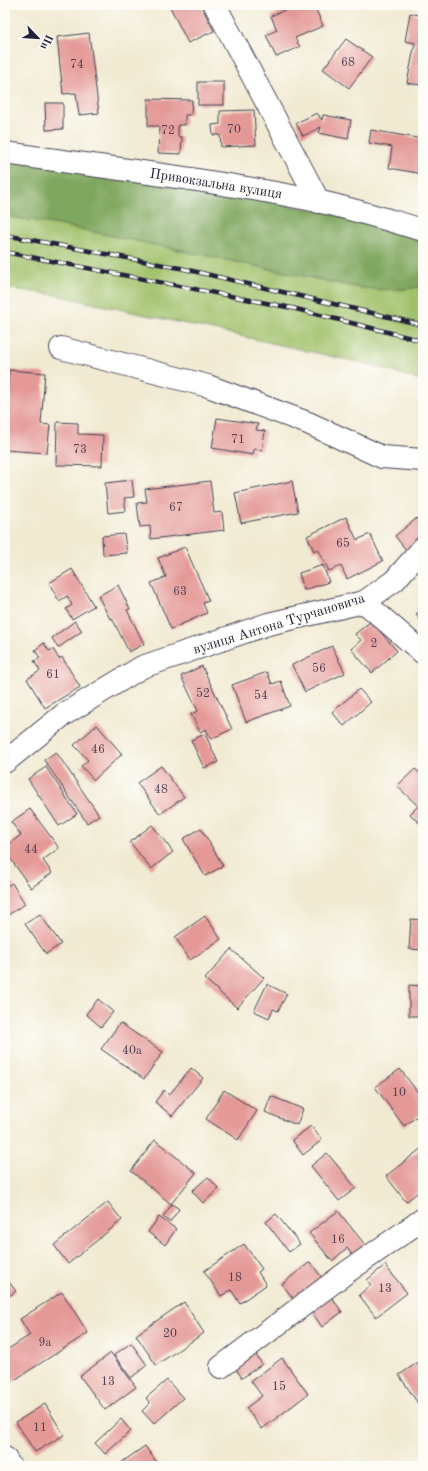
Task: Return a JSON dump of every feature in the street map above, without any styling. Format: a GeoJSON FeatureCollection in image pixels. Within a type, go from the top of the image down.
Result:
{"type":"FeatureCollection","features":[{"type":"Feature","properties":{"kind":"street"},"geometry":{"type":"LineString","coordinates":[[215,5],[319,202]]}},
{"type":"Feature","properties":{"kind":"street","name":"Привокзальна вулиця"},"geometry":{"type":"LineString","coordinates":[[5,153],[202,181],[319,202],[423,230]]}},
{"type":"Feature","properties":{"kind":"street"},"geometry":{"type":"LineString","coordinates":[[61,348],[208,386],[308,423],[382,457],[423,460]]}},
{"type":"Feature","properties":{"kind":"street","name":"вулиця Антона Турчановича"},"geometry":{"type":"LineString","coordinates":[[5,762],[63,715],[142,667],[268,624],[364,602],[394,581],[423,548]]}},
{"type":"Feature","properties":{"kind":"street"},"geometry":{"type":"LineString","coordinates":[[364,602],[423,653]]}},
{"type":"Feature","properties":{"kind":"street"},"geometry":{"type":"LineString","coordinates":[[220,1367],[347,1272],[423,1219]]}},
{"type":"Feature","properties":{"kind":"street"},"geometry":{"type":"LineString","coordinates":[[5,1458],[10,1466]]}},
{"type":"Feature","properties":{"kind":"green space"},"geometry":{"type":"Polygon","coordinates":[[[5,153],[423,230],[423,286],[392,290],[360,288],[65,226],[5,216],[5,153]]]}},
{"type":"Feature","properties":{"kind":"green space"},"geometry":{"type":"Polygon","coordinates":[[[5,216],[65,226],[360,288],[392,290],[423,286],[423,381],[375,366],[56,295],[5,288],[5,216]]]}},
{"type":"Feature","properties":{"kind":"building"},"geometry":{"type":"Polygon","coordinates":[[[169,5],[201,5],[214,31],[188,43],[169,5]]]}},
{"type":"Feature","properties":{"kind":"building"},"geometry":{"type":"Polygon","coordinates":[[[288,5],[314,5],[323,26],[295,38],[300,47],[276,57],[266,35],[277,30],[271,16],[289,8],[288,5]]]}},
{"type":"Feature","properties":{"kind":"building"},"geometry":{"type":"Polygon","coordinates":[[[410,13],[423,16],[423,89],[420,88],[421,85],[407,83],[415,43],[405,41],[410,13]]]}},
{"type":"Feature","properties":{"kind":"building"},"geometry":{"type":"Polygon","coordinates":[[[89,33],[99,113],[79,115],[76,93],[63,94],[57,37],[89,33]]]}},
{"type":"Feature","properties":{"kind":"building"},"geometry":{"type":"Polygon","coordinates":[[[346,39],[372,57],[349,88],[323,69],[346,39]]]}},
{"type":"Feature","properties":{"kind":"building"},"geometry":{"type":"Polygon","coordinates":[[[198,82],[224,82],[224,105],[198,105],[198,82]]]}},
{"type":"Feature","properties":{"kind":"building"},"geometry":{"type":"Polygon","coordinates":[[[148,99],[192,100],[191,115],[185,115],[185,125],[178,125],[178,137],[182,137],[181,154],[158,153],[159,126],[148,126],[148,99]]]}},
{"type":"Feature","properties":{"kind":"building"},"geometry":{"type":"Polygon","coordinates":[[[45,103],[63,103],[63,129],[46,130],[45,103]]]}},
{"type":"Feature","properties":{"kind":"building"},"geometry":{"type":"Polygon","coordinates":[[[254,110],[256,145],[221,147],[220,135],[213,135],[212,125],[220,124],[220,111],[254,110]]]}},
{"type":"Feature","properties":{"kind":"building"},"geometry":{"type":"Polygon","coordinates":[[[317,113],[322,120],[323,115],[351,120],[348,139],[319,133],[321,127],[303,136],[296,123],[317,113]]]}},
{"type":"Feature","properties":{"kind":"building"},"geometry":{"type":"Polygon","coordinates":[[[371,130],[423,139],[423,174],[389,168],[392,147],[369,143],[371,130]]]}},
{"type":"Feature","properties":{"kind":"building"},"geometry":{"type":"Polygon","coordinates":[[[9,370],[45,373],[41,424],[50,425],[47,453],[5,450],[5,421],[9,370]]]}},
{"type":"Feature","properties":{"kind":"building"},"geometry":{"type":"Polygon","coordinates":[[[217,418],[258,424],[256,430],[265,431],[262,450],[254,449],[253,455],[212,448],[217,418]]]}},
{"type":"Feature","properties":{"kind":"building"},"geometry":{"type":"Polygon","coordinates":[[[57,422],[78,423],[78,434],[103,435],[102,466],[56,465],[57,422]]]}},
{"type":"Feature","properties":{"kind":"building"},"geometry":{"type":"Polygon","coordinates":[[[132,480],[134,497],[124,498],[126,511],[108,513],[105,483],[132,480]]]}},
{"type":"Feature","properties":{"kind":"building"},"geometry":{"type":"Polygon","coordinates":[[[210,481],[214,513],[222,512],[224,530],[151,539],[150,526],[140,527],[137,503],[147,502],[145,489],[210,481]]]}},
{"type":"Feature","properties":{"kind":"building"},"geometry":{"type":"Polygon","coordinates":[[[292,481],[298,512],[241,523],[235,493],[292,481]]]}},
{"type":"Feature","properties":{"kind":"building"},"geometry":{"type":"Polygon","coordinates":[[[346,517],[357,540],[370,534],[383,561],[347,579],[341,566],[329,571],[318,549],[314,551],[307,536],[346,517]]]}},
{"type":"Feature","properties":{"kind":"building"},"geometry":{"type":"Polygon","coordinates":[[[417,518],[423,526],[423,536],[406,550],[395,536],[417,518]]]}},
{"type":"Feature","properties":{"kind":"building"},"geometry":{"type":"Polygon","coordinates":[[[124,534],[127,553],[103,555],[102,536],[124,534]]]}},
{"type":"Feature","properties":{"kind":"building"},"geometry":{"type":"Polygon","coordinates":[[[185,547],[209,601],[203,603],[207,613],[171,629],[151,583],[166,577],[158,558],[185,547]]]}},
{"type":"Feature","properties":{"kind":"building"},"geometry":{"type":"Polygon","coordinates":[[[323,565],[329,582],[304,590],[299,573],[323,565]]]}},
{"type":"Feature","properties":{"kind":"building"},"geometry":{"type":"Polygon","coordinates":[[[72,569],[94,606],[72,619],[66,609],[72,605],[67,596],[59,601],[49,583],[72,569]]]}},
{"type":"Feature","properties":{"kind":"building"},"geometry":{"type":"Polygon","coordinates":[[[118,585],[130,609],[127,610],[144,644],[129,652],[112,618],[110,619],[98,596],[118,585]]]}},
{"type":"Feature","properties":{"kind":"building"},"geometry":{"type":"Polygon","coordinates":[[[423,609],[423,625],[416,614],[423,609]]]}},
{"type":"Feature","properties":{"kind":"building"},"geometry":{"type":"Polygon","coordinates":[[[75,621],[82,631],[58,648],[52,638],[75,621]]]}},
{"type":"Feature","properties":{"kind":"building"},"geometry":{"type":"Polygon","coordinates":[[[371,621],[397,651],[372,673],[351,649],[361,640],[355,634],[371,621]]]}},
{"type":"Feature","properties":{"kind":"building"},"geometry":{"type":"Polygon","coordinates":[[[44,643],[49,651],[53,649],[59,659],[62,657],[80,687],[45,708],[27,679],[40,671],[34,661],[40,658],[35,650],[44,643]]]}},
{"type":"Feature","properties":{"kind":"building"},"geometry":{"type":"Polygon","coordinates":[[[332,646],[345,673],[305,692],[292,665],[332,646]]]}},
{"type":"Feature","properties":{"kind":"building"},"geometry":{"type":"Polygon","coordinates":[[[202,666],[232,729],[211,739],[206,729],[200,732],[191,714],[198,711],[181,676],[202,666]]]}},
{"type":"Feature","properties":{"kind":"building"},"geometry":{"type":"Polygon","coordinates":[[[267,672],[272,684],[281,681],[290,706],[246,722],[232,685],[267,672]]]}},
{"type":"Feature","properties":{"kind":"building"},"geometry":{"type":"Polygon","coordinates":[[[359,689],[371,702],[344,726],[332,712],[359,689]]]}},
{"type":"Feature","properties":{"kind":"building"},"geometry":{"type":"Polygon","coordinates":[[[97,725],[122,754],[94,780],[81,766],[88,760],[74,745],[97,725]]]}},
{"type":"Feature","properties":{"kind":"building"},"geometry":{"type":"Polygon","coordinates":[[[205,734],[218,762],[204,768],[191,740],[205,734]]]}},
{"type":"Feature","properties":{"kind":"building"},"geometry":{"type":"Polygon","coordinates":[[[56,752],[99,815],[87,823],[44,760],[56,752]]]}},
{"type":"Feature","properties":{"kind":"building"},"geometry":{"type":"Polygon","coordinates":[[[161,766],[184,797],[160,814],[137,783],[161,766]]]}},
{"type":"Feature","properties":{"kind":"building"},"geometry":{"type":"Polygon","coordinates":[[[46,767],[77,814],[59,826],[28,779],[46,767]]]}},
{"type":"Feature","properties":{"kind":"building"},"geometry":{"type":"Polygon","coordinates":[[[415,769],[423,776],[423,820],[419,823],[410,814],[418,806],[397,786],[415,769]]]}},
{"type":"Feature","properties":{"kind":"building"},"geometry":{"type":"Polygon","coordinates":[[[30,809],[59,848],[43,860],[52,873],[31,888],[5,851],[5,847],[21,835],[11,822],[30,809]]]}},
{"type":"Feature","properties":{"kind":"building"},"geometry":{"type":"Polygon","coordinates":[[[152,825],[173,852],[151,869],[130,842],[152,825]]]}},
{"type":"Feature","properties":{"kind":"building"},"geometry":{"type":"Polygon","coordinates":[[[201,828],[223,866],[205,876],[183,839],[201,828]]]}},
{"type":"Feature","properties":{"kind":"building"},"geometry":{"type":"Polygon","coordinates":[[[12,883],[25,904],[5,917],[5,887],[12,883]]]}},
{"type":"Feature","properties":{"kind":"building"},"geometry":{"type":"Polygon","coordinates":[[[40,914],[61,944],[46,954],[25,924],[40,914]]]}},
{"type":"Feature","properties":{"kind":"building"},"geometry":{"type":"Polygon","coordinates":[[[205,916],[221,939],[190,960],[175,937],[205,916]]]}},
{"type":"Feature","properties":{"kind":"building"},"geometry":{"type":"Polygon","coordinates":[[[411,919],[423,920],[423,950],[409,949],[411,919]]]}},
{"type":"Feature","properties":{"kind":"building"},"geometry":{"type":"Polygon","coordinates":[[[231,949],[264,978],[237,1008],[205,979],[231,949]]]}},
{"type":"Feature","properties":{"kind":"building"},"geometry":{"type":"Polygon","coordinates":[[[267,984],[287,994],[278,1011],[273,1009],[269,1018],[254,1011],[267,984]]]}},
{"type":"Feature","properties":{"kind":"building"},"geometry":{"type":"Polygon","coordinates":[[[409,985],[423,986],[423,1016],[409,1016],[409,985]]]}},
{"type":"Feature","properties":{"kind":"building"},"geometry":{"type":"Polygon","coordinates":[[[98,999],[113,1012],[101,1027],[86,1014],[98,999]]]}},
{"type":"Feature","properties":{"kind":"building"},"geometry":{"type":"Polygon","coordinates":[[[120,1023],[163,1052],[144,1079],[101,1049],[120,1023]]]}},
{"type":"Feature","properties":{"kind":"building"},"geometry":{"type":"Polygon","coordinates":[[[191,1068],[203,1078],[172,1116],[155,1102],[164,1090],[169,1095],[191,1068]]]}},
{"type":"Feature","properties":{"kind":"building"},"geometry":{"type":"Polygon","coordinates":[[[400,1069],[423,1099],[423,1112],[404,1126],[375,1087],[400,1069]]]}},
{"type":"Feature","properties":{"kind":"building"},"geometry":{"type":"Polygon","coordinates":[[[224,1090],[257,1111],[238,1140],[206,1119],[224,1090]]]}},
{"type":"Feature","properties":{"kind":"building"},"geometry":{"type":"Polygon","coordinates":[[[271,1096],[303,1109],[297,1125],[265,1112],[271,1096]]]}},
{"type":"Feature","properties":{"kind":"building"},"geometry":{"type":"Polygon","coordinates":[[[311,1126],[322,1140],[303,1155],[292,1140],[311,1126]]]}},
{"type":"Feature","properties":{"kind":"building"},"geometry":{"type":"Polygon","coordinates":[[[155,1140],[196,1173],[171,1204],[131,1171],[155,1140]]]}},
{"type":"Feature","properties":{"kind":"building"},"geometry":{"type":"Polygon","coordinates":[[[423,1147],[423,1188],[406,1202],[386,1176],[423,1147]]]}},
{"type":"Feature","properties":{"kind":"building"},"geometry":{"type":"Polygon","coordinates":[[[327,1153],[356,1188],[339,1201],[311,1166],[327,1153]]]}},
{"type":"Feature","properties":{"kind":"building"},"geometry":{"type":"Polygon","coordinates":[[[208,1177],[219,1189],[203,1203],[192,1191],[208,1177]]]}},
{"type":"Feature","properties":{"kind":"building"},"geometry":{"type":"Polygon","coordinates":[[[108,1202],[122,1220],[68,1264],[54,1245],[108,1202]]]}},
{"type":"Feature","properties":{"kind":"building"},"geometry":{"type":"Polygon","coordinates":[[[172,1204],[179,1209],[170,1222],[163,1217],[172,1204]]]}},
{"type":"Feature","properties":{"kind":"building"},"geometry":{"type":"Polygon","coordinates":[[[338,1211],[366,1246],[353,1256],[347,1248],[332,1261],[309,1233],[338,1211]]]}},
{"type":"Feature","properties":{"kind":"building"},"geometry":{"type":"Polygon","coordinates":[[[276,1214],[300,1244],[289,1252],[266,1222],[276,1214]]]}},
{"type":"Feature","properties":{"kind":"building"},"geometry":{"type":"Polygon","coordinates":[[[159,1217],[176,1229],[165,1245],[148,1232],[159,1217]]]}},
{"type":"Feature","properties":{"kind":"building"},"geometry":{"type":"Polygon","coordinates":[[[244,1244],[262,1269],[258,1272],[266,1285],[240,1303],[231,1290],[221,1296],[204,1271],[244,1244]]]}},
{"type":"Feature","properties":{"kind":"building"},"geometry":{"type":"Polygon","coordinates":[[[310,1262],[323,1279],[295,1301],[282,1284],[310,1262]]]}},
{"type":"Feature","properties":{"kind":"building"},"geometry":{"type":"Polygon","coordinates":[[[385,1265],[407,1293],[376,1317],[359,1295],[371,1285],[367,1280],[385,1265]]]}},
{"type":"Feature","properties":{"kind":"building"},"geometry":{"type":"Polygon","coordinates":[[[5,1277],[16,1291],[5,1299],[5,1277]]]}},
{"type":"Feature","properties":{"kind":"building"},"geometry":{"type":"Polygon","coordinates":[[[62,1292],[88,1333],[5,1386],[5,1351],[30,1335],[20,1319],[62,1292]]]}},
{"type":"Feature","properties":{"kind":"building"},"geometry":{"type":"Polygon","coordinates":[[[330,1295],[342,1312],[322,1327],[310,1309],[330,1295]]]}},
{"type":"Feature","properties":{"kind":"building"},"geometry":{"type":"Polygon","coordinates":[[[184,1302],[204,1333],[156,1365],[136,1335],[184,1302]]]}},
{"type":"Feature","properties":{"kind":"building"},"geometry":{"type":"Polygon","coordinates":[[[131,1343],[147,1365],[131,1378],[114,1355],[131,1343]]]}},
{"type":"Feature","properties":{"kind":"building"},"geometry":{"type":"Polygon","coordinates":[[[254,1352],[262,1364],[242,1378],[234,1366],[254,1352]]]}},
{"type":"Feature","properties":{"kind":"building"},"geometry":{"type":"Polygon","coordinates":[[[111,1353],[136,1387],[105,1410],[80,1376],[111,1353]]]}},
{"type":"Feature","properties":{"kind":"building"},"geometry":{"type":"Polygon","coordinates":[[[282,1358],[308,1394],[262,1429],[246,1408],[262,1396],[251,1381],[282,1358]]]}},
{"type":"Feature","properties":{"kind":"building"},"geometry":{"type":"Polygon","coordinates":[[[423,1359],[423,1403],[419,1405],[399,1375],[423,1359]]]}},
{"type":"Feature","properties":{"kind":"building"},"geometry":{"type":"Polygon","coordinates":[[[167,1380],[183,1398],[154,1424],[142,1411],[150,1403],[146,1398],[167,1380]]]}},
{"type":"Feature","properties":{"kind":"building"},"geometry":{"type":"Polygon","coordinates":[[[45,1404],[64,1435],[35,1452],[16,1422],[45,1404]]]}},
{"type":"Feature","properties":{"kind":"building"},"geometry":{"type":"Polygon","coordinates":[[[121,1419],[131,1431],[105,1454],[95,1443],[121,1419]]]}},
{"type":"Feature","properties":{"kind":"building"},"geometry":{"type":"Polygon","coordinates":[[[145,1446],[157,1463],[152,1466],[125,1466],[122,1462],[145,1446]]]}},
{"type":"Feature","properties":{"kind":"railway"},"geometry":{"type":"LineString","coordinates":[[5,235],[180,268],[423,325]]}},
{"type":"Feature","properties":{"kind":"railway"},"geometry":{"type":"LineString","coordinates":[[5,252],[292,308],[423,341]]}}]}
